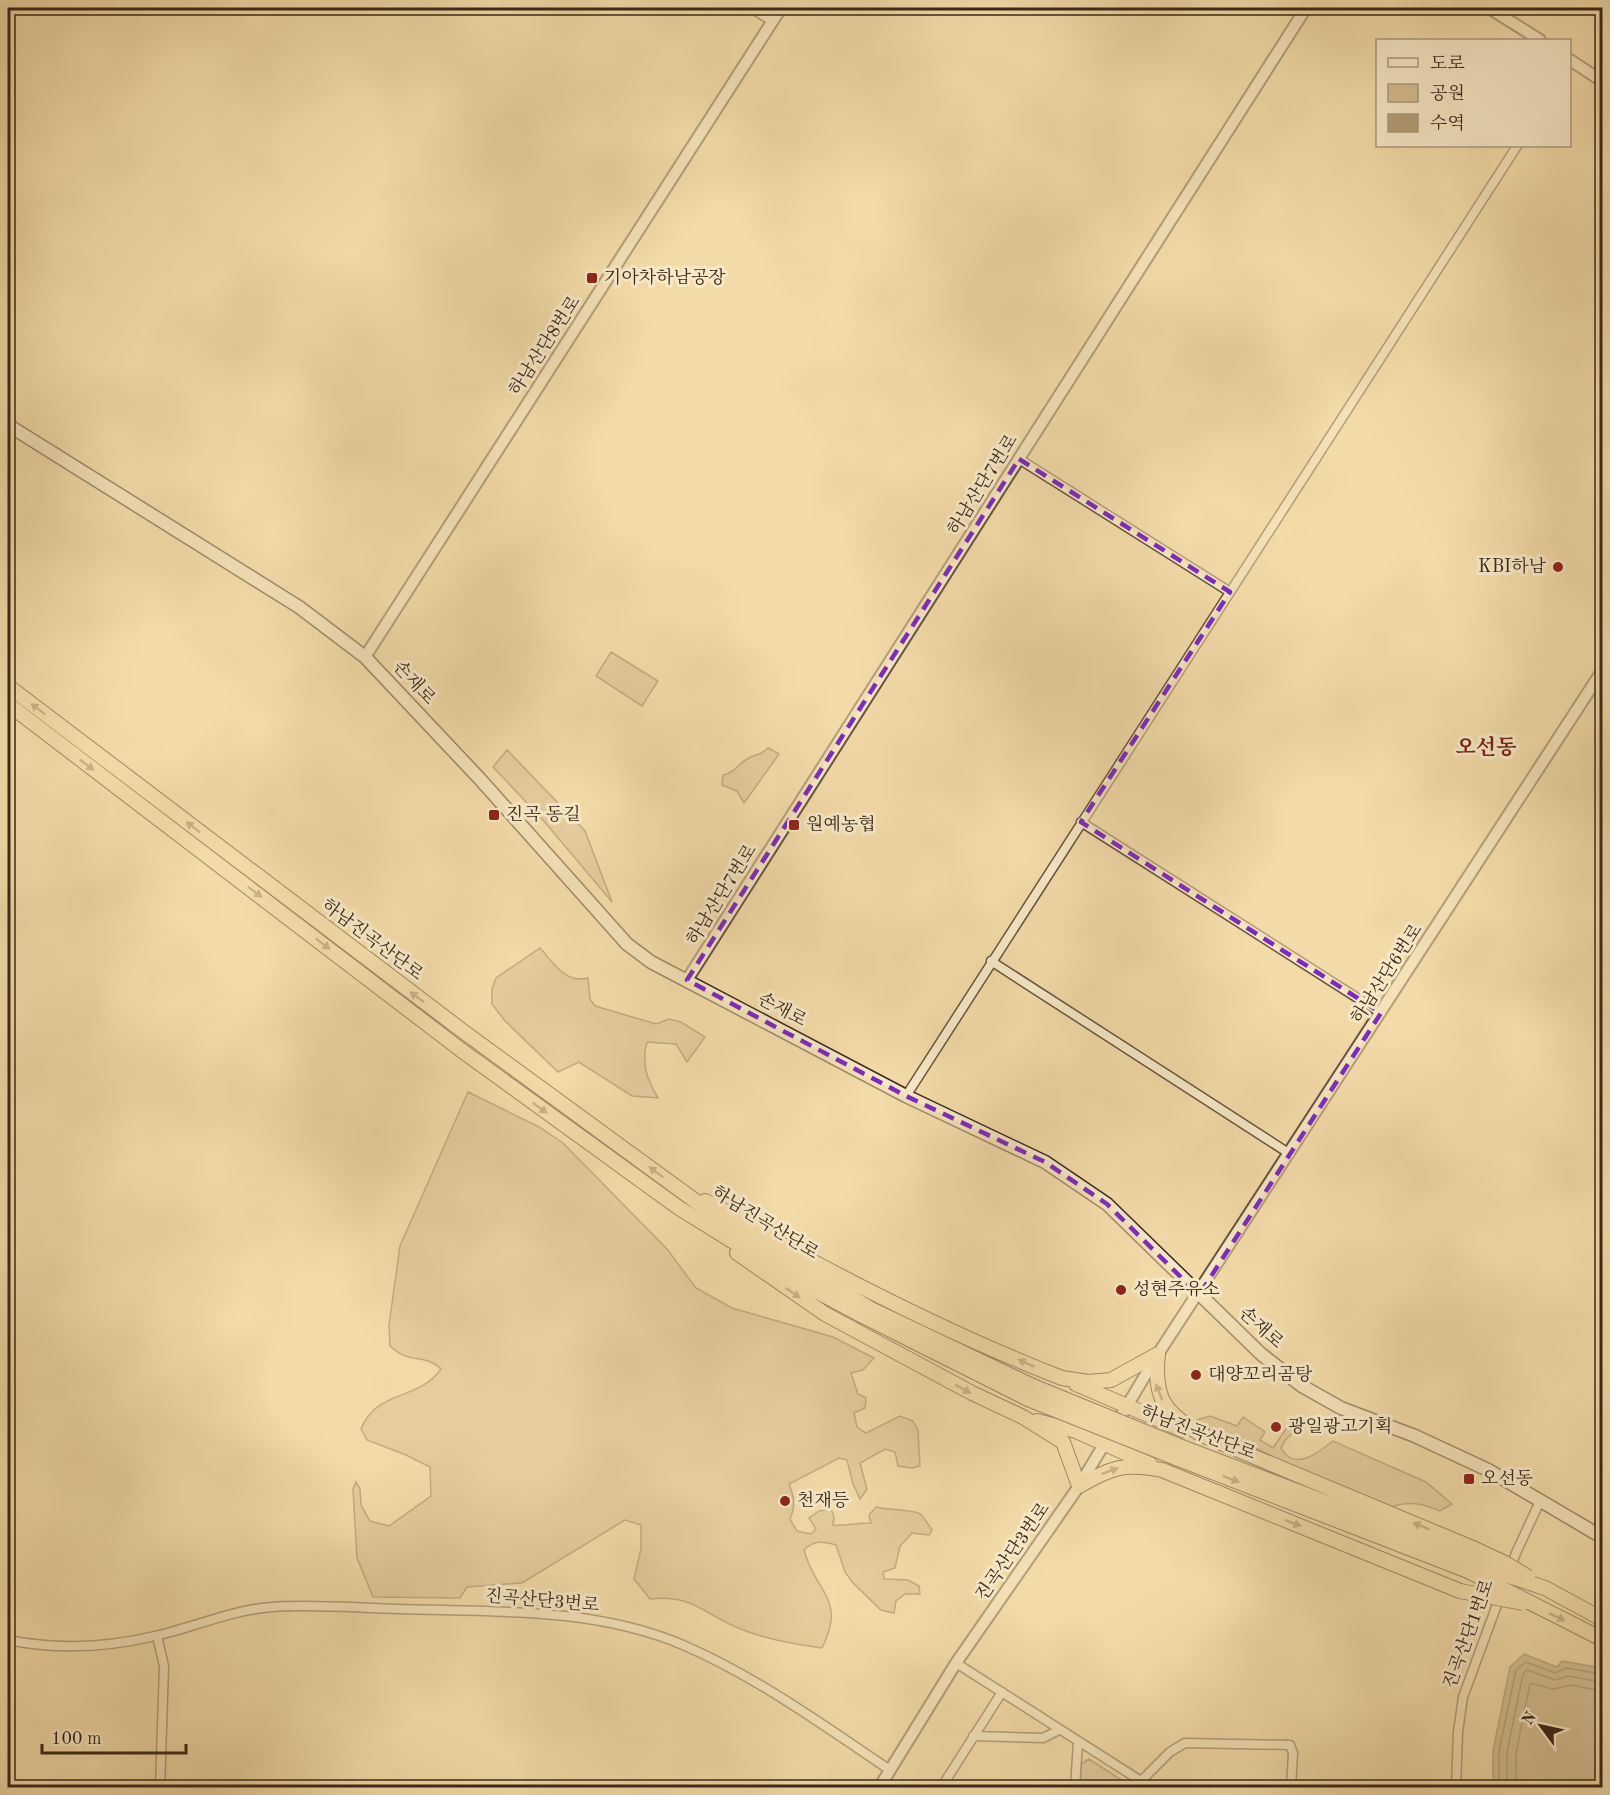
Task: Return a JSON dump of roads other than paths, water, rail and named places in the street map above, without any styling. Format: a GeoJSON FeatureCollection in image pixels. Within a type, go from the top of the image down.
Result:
{"type":"FeatureCollection","features":[{"type":"Feature","properties":{"kind":"highway","name":"하남진곡산단로"},"geometry":{"type":"LineString","coordinates":[[8,686],[464,1032],[720,1219],[871,1309],[1031,1393]]}},
{"type":"Feature","properties":{"kind":"highway","name":"하남진곡산단로"},"geometry":{"type":"LineString","coordinates":[[8,704],[461,1050],[679,1208],[790,1277],[861,1315],[1031,1393],[1179,1452],[1545,1588],[1602,1618]]}},
{"type":"Feature","properties":{"kind":"highway"},"geometry":{"type":"LineString","coordinates":[[685,1193],[725,1210],[794,1252],[881,1296],[1178,1429],[1202,1435]]}},
{"type":"Feature","properties":{"kind":"highway"},"geometry":{"type":"LineString","coordinates":[[679,1208],[697,1225],[825,1314],[972,1393],[1023,1417],[1063,1442],[1079,1486],[1113,1467],[1147,1467],[1162,1470]]}},
{"type":"Feature","properties":{"kind":"highway"},"geometry":{"type":"LineString","coordinates":[[1062,1378],[1088,1382],[1111,1380],[1158,1354]]}},
{"type":"Feature","properties":{"kind":"highway"},"geometry":{"type":"LineString","coordinates":[[1158,1354],[1155,1380],[1160,1397],[1174,1418],[1202,1435],[1472,1560]]}},
{"type":"Feature","properties":{"kind":"highway"},"geometry":{"type":"LineString","coordinates":[[1023,1417],[1076,1431],[1162,1470],[1460,1591],[1536,1606]]}},
{"type":"Feature","properties":{"kind":"highway","name":"하남진곡산단로"},"geometry":{"type":"LineString","coordinates":[[1472,1560],[1494,1582],[1602,1639]]}},
{"type":"Feature","properties":{"kind":"main road","name":"손재로"},"geometry":{"type":"LineString","coordinates":[[8,425],[298,607],[365,657],[479,778],[627,944],[651,962],[906,1096],[1045,1162],[1107,1204],[1261,1354],[1302,1386],[1341,1408],[1415,1436],[1482,1467],[1541,1499],[1602,1537]]}},
{"type":"Feature","properties":{"kind":"street"},"geometry":{"type":"LineString","coordinates":[[751,8],[772,21]]}},
{"type":"Feature","properties":{"kind":"street","name":"하남산단8번로"},"geometry":{"type":"LineString","coordinates":[[365,657],[781,8]]}},
{"type":"Feature","properties":{"kind":"street","name":"하남산단7번로"},"geometry":{"type":"LineString","coordinates":[[687,980],[1306,8]]}},
{"type":"Feature","properties":{"kind":"street"},"geometry":{"type":"LineString","coordinates":[[1489,8],[1538,39]]}},
{"type":"Feature","properties":{"kind":"street"},"geometry":{"type":"LineString","coordinates":[[1571,63],[1602,81]]}},
{"type":"Feature","properties":{"kind":"street"},"geometry":{"type":"LineString","coordinates":[[906,1096],[1516,147]]}},
{"type":"Feature","properties":{"kind":"street"},"geometry":{"type":"LineString","coordinates":[[1019,459],[1230,592]]}},
{"type":"Feature","properties":{"kind":"street","name":"하남산단6번로"},"geometry":{"type":"LineString","coordinates":[[1158,1354],[1199,1295],[1602,671]]}},
{"type":"Feature","properties":{"kind":"street"},"geometry":{"type":"LineString","coordinates":[[1081,822],[1381,1013]]}},
{"type":"Feature","properties":{"kind":"street"},"geometry":{"type":"LineString","coordinates":[[991,961],[1290,1154]]}},
{"type":"Feature","properties":{"kind":"street","name":"진곡산단3번로"},"geometry":{"type":"LineString","coordinates":[[879,1788],[956,1663],[1079,1486],[1158,1354]]}},
{"type":"Feature","properties":{"kind":"street","name":"진곡산단1번로"},"geometry":{"type":"LineString","coordinates":[[1456,1788],[1458,1732],[1463,1697],[1516,1553],[1541,1499]]}},
{"type":"Feature","properties":{"kind":"street","name":"진곡산단3번로"},"geometry":{"type":"LineString","coordinates":[[8,1640],[36,1646],[86,1647],[157,1636],[218,1616],[273,1607],[497,1612],[567,1616],[614,1624],[681,1645],[747,1676],[890,1770]]}},
{"type":"Feature","properties":{"kind":"street"},"geometry":{"type":"LineString","coordinates":[[157,1636],[164,1666],[160,1788]]}},
{"type":"Feature","properties":{"kind":"street"},"geometry":{"type":"LineString","coordinates":[[956,1663],[1141,1784],[1170,1752],[1185,1743],[1279,1743],[1290,1745],[1293,1753],[1291,1788]]}},
{"type":"Feature","properties":{"kind":"street"},"geometry":{"type":"LineString","coordinates":[[941,1788],[1002,1692]]}},
{"type":"Feature","properties":{"kind":"street"},"geometry":{"type":"LineString","coordinates":[[973,1736],[1043,1738],[1059,1730]]}},
{"type":"Feature","properties":{"kind":"street"},"geometry":{"type":"LineString","coordinates":[[1075,1788],[1078,1742]]}},
{"type":"Feature","properties":{"kind":"water"},"geometry":{"type":"Polygon","coordinates":[[[1524,1654],[1557,1667],[1562,1661],[1602,1668],[1602,1787],[1493,1787],[1493,1751],[1510,1667],[1524,1654]]]}},
{"type":"Feature","properties":{"kind":"place","name":"기아차하남공장"},"geometry":{"type":"Point","coordinates":[592,278]}},
{"type":"Feature","properties":{"kind":"place","name":"KBI하남"},"geometry":{"type":"Point","coordinates":[1558,567]}},
{"type":"Feature","properties":{"kind":"place","name":"진곡 동길"},"geometry":{"type":"Point","coordinates":[494,815]}},
{"type":"Feature","properties":{"kind":"place","name":"원예농협"},"geometry":{"type":"Point","coordinates":[794,825]}},
{"type":"Feature","properties":{"kind":"place","name":"성현주유소"},"geometry":{"type":"Point","coordinates":[1121,1290]}},
{"type":"Feature","properties":{"kind":"place","name":"대양꼬리곰탕"},"geometry":{"type":"Point","coordinates":[1196,1375]}},
{"type":"Feature","properties":{"kind":"place","name":"광일광고기획"},"geometry":{"type":"Point","coordinates":[1276,1427]}},
{"type":"Feature","properties":{"kind":"place","name":"오선동"},"geometry":{"type":"Point","coordinates":[1469,1479]}},
{"type":"Feature","properties":{"kind":"place","name":"천재등"},"geometry":{"type":"Point","coordinates":[785,1501]}},
{"type":"Feature","properties":{"kind":"district","name":"오선동"},"geometry":{"type":"Point","coordinates":[1486,748]}}]}
